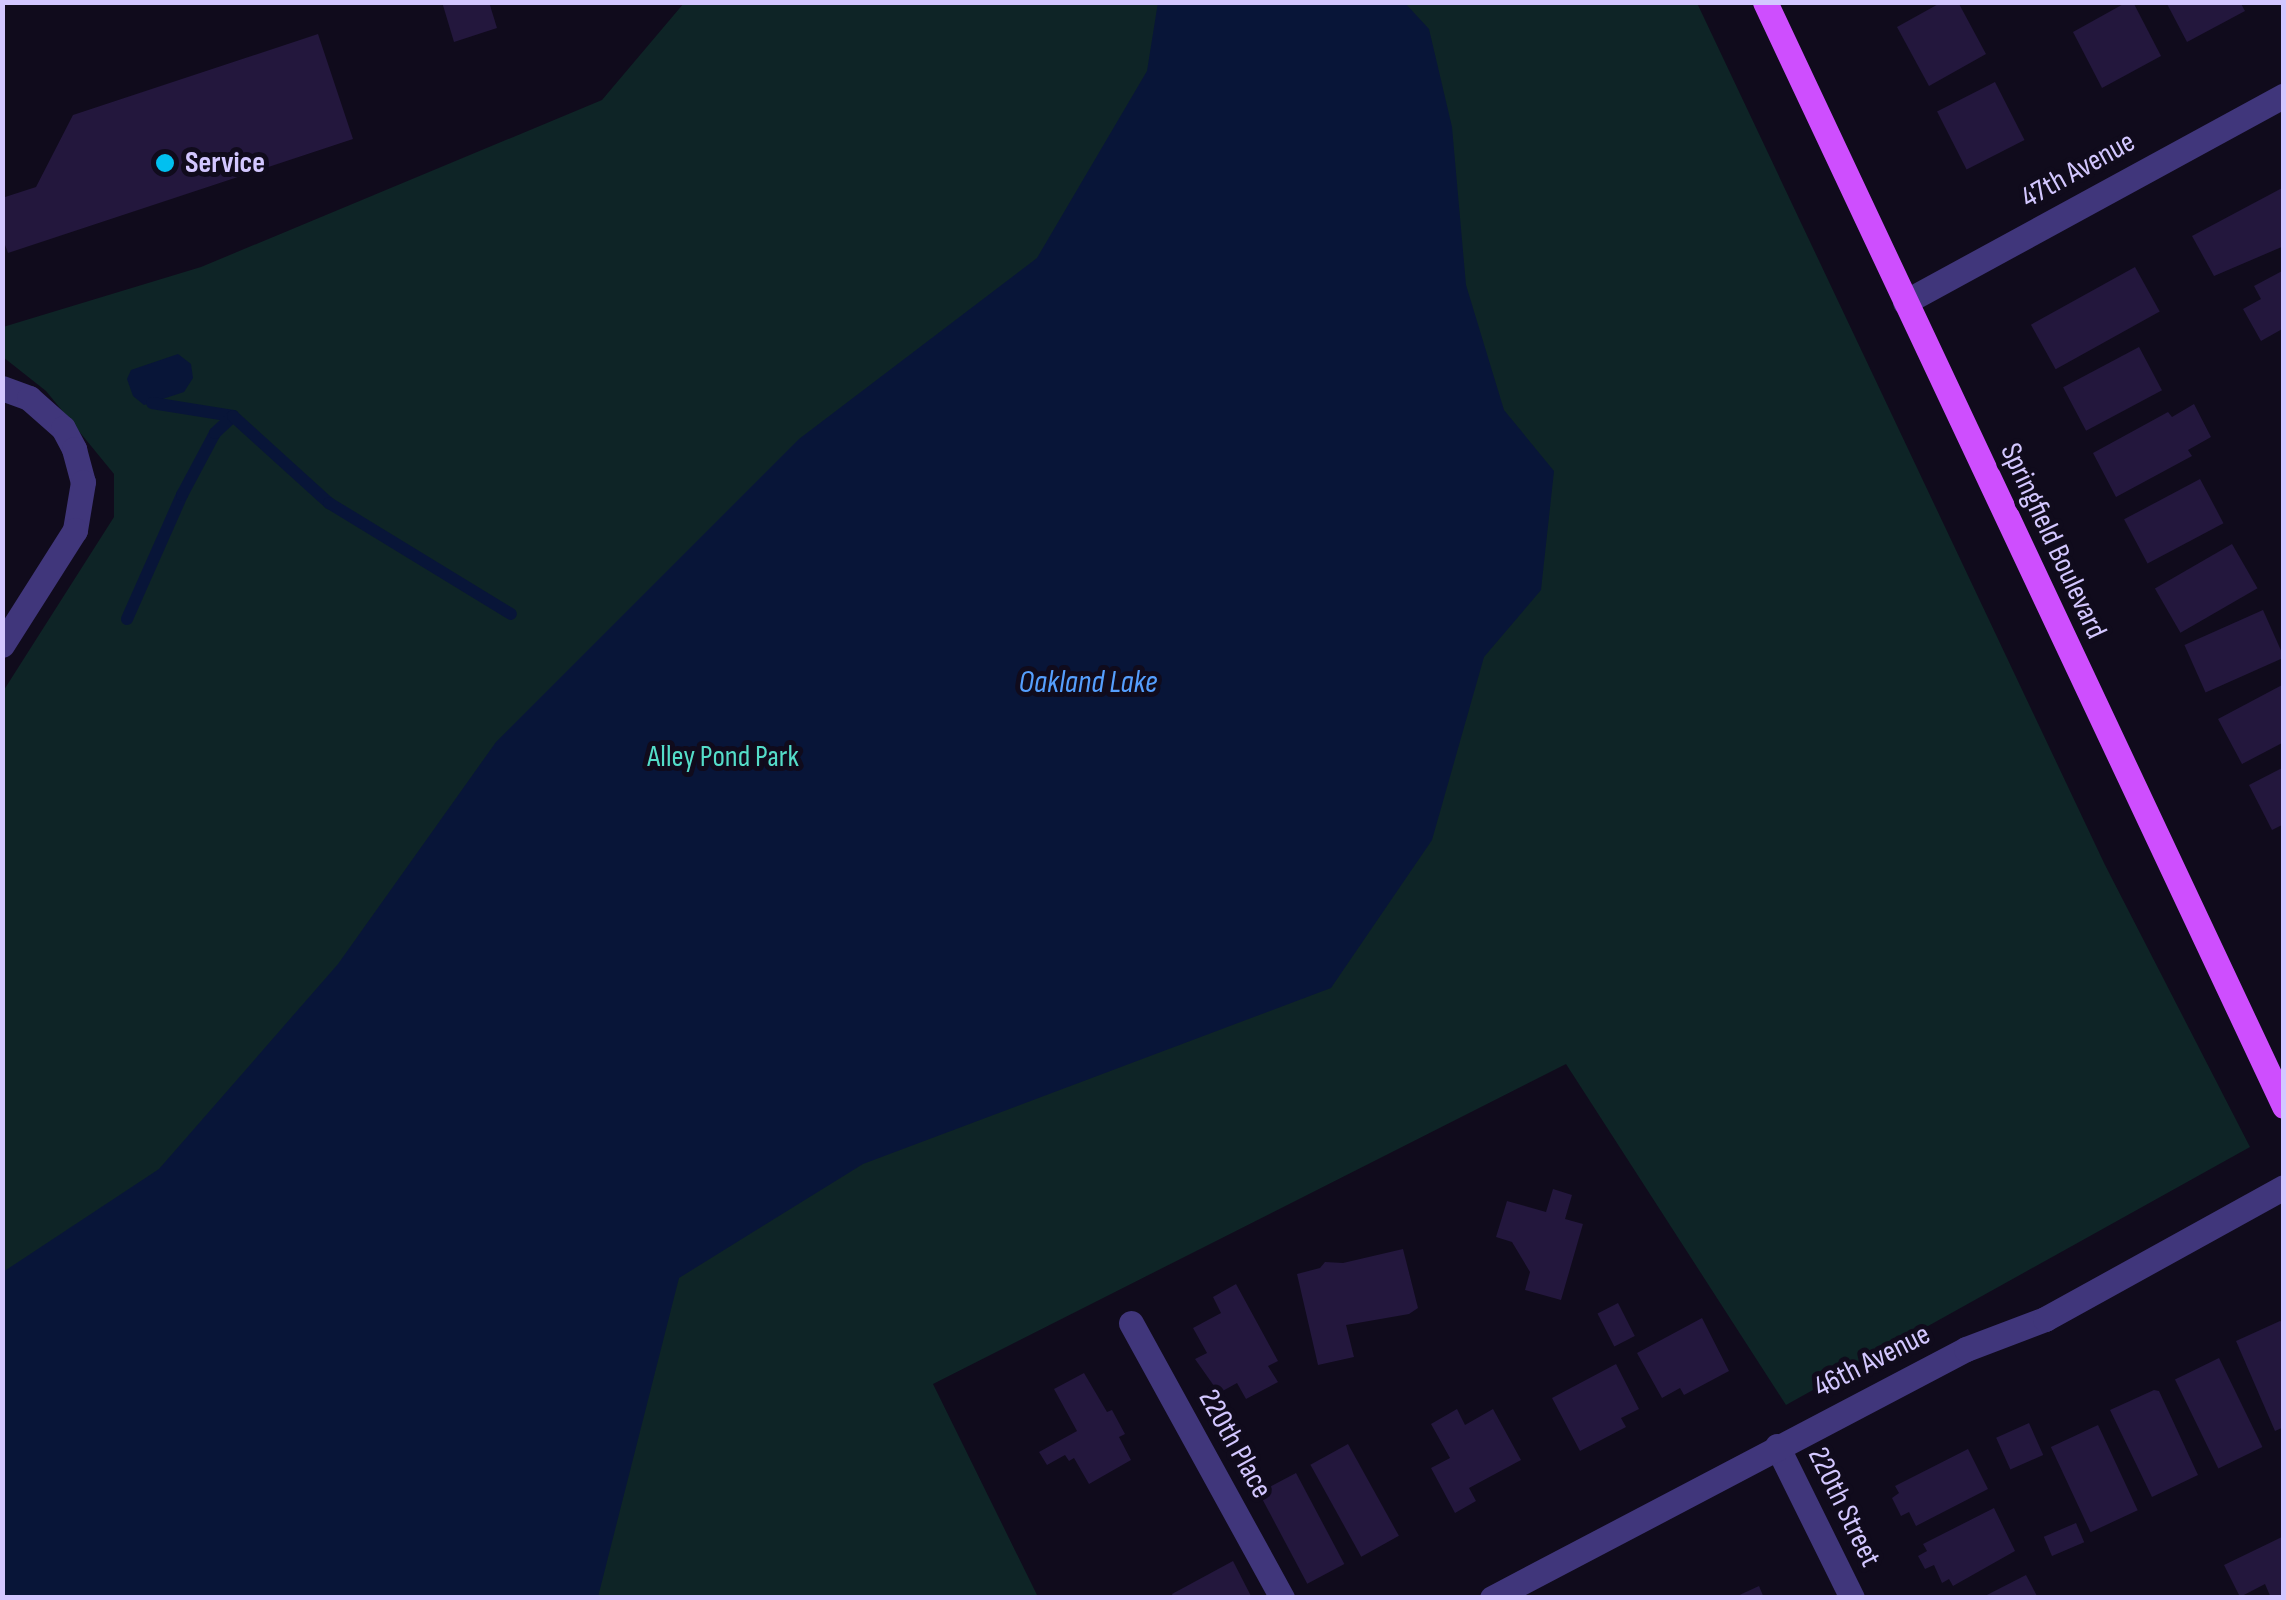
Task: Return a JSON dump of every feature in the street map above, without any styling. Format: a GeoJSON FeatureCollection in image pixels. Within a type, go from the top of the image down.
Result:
{"type":"FeatureCollection","features":[{"type":"Feature","properties":{"kind":"main road","name":"Springfield Boulevard"},"geometry":{"type":"LineString","coordinates":[[1765,2],[2284,1106]]}},
{"type":"Feature","properties":{"kind":"street","name":"47th Avenue"},"geometry":{"type":"LineString","coordinates":[[1904,302],[2284,95]]}},
{"type":"Feature","properties":{"kind":"street"},"geometry":{"type":"LineString","coordinates":[[2,388],[28,398],[63,428],[74,449],[82,482],[75,530],[2,645]]}},
{"type":"Feature","properties":{"kind":"street","name":"46th Avenue"},"geometry":{"type":"LineString","coordinates":[[1492,1598],[1966,1349],[2045,1319],[2284,1187]]}},
{"type":"Feature","properties":{"kind":"street","name":"220th Place"},"geometry":{"type":"LineString","coordinates":[[1131,1322],[1282,1598]]}},
{"type":"Feature","properties":{"kind":"street","name":"220th Street"},"geometry":{"type":"LineString","coordinates":[[1777,1446],[1852,1598]]}},
{"type":"Feature","properties":{"kind":"green space","name":"Alley Pond Park"},"geometry":{"type":"Polygon","coordinates":[[[684,3],[1697,3],[2105,865],[2250,1147],[1786,1405],[1566,1064],[933,1384],[1038,1597],[3,1597],[2,693],[114,517],[114,474],[46,391],[3,357],[3,327],[201,267],[602,100],[684,3]]]}},
{"type":"Feature","properties":{"kind":"water","name":"Oakland Lake"},"geometry":{"type":"Polygon","coordinates":[[[1158,2],[1405,3],[1429,29],[1452,127],[1466,285],[1504,410],[1554,471],[1541,590],[1484,657],[1432,840],[1331,988],[863,1164],[679,1278],[598,1597],[3,1597],[3,1272],[159,1169],[338,964],[496,742],[799,439],[1037,258],[1147,71],[1158,2]]]}},
{"type":"Feature","properties":{"kind":"water"},"geometry":{"type":"Polygon","coordinates":[[[178,354],[191,364],[193,378],[184,392],[144,405],[133,396],[127,379],[131,370],[178,354]]]}},
{"type":"Feature","properties":{"kind":"building"},"geometry":{"type":"Polygon","coordinates":[[[442,2],[489,2],[497,28],[454,42],[442,2]]]}},
{"type":"Feature","properties":{"kind":"building"},"geometry":{"type":"Polygon","coordinates":[[[1942,2],[1958,2],[1986,54],[1929,86],[1897,27],[1942,2]]]}},
{"type":"Feature","properties":{"kind":"building"},"geometry":{"type":"Polygon","coordinates":[[[2133,2],[2161,56],[2102,88],[2073,32],[2133,2]]]}},
{"type":"Feature","properties":{"kind":"building"},"geometry":{"type":"Polygon","coordinates":[[[2166,2],[2240,2],[2245,11],[2187,42],[2166,2]]]}},
{"type":"Feature","properties":{"kind":"building","name":"Service"},"geometry":{"type":"Polygon","coordinates":[[[318,34],[353,139],[8,253],[2,237],[2,198],[36,187],[73,115],[318,34]]]}},
{"type":"Feature","properties":{"kind":"building"},"geometry":{"type":"Polygon","coordinates":[[[1995,82],[2025,140],[1967,169],[1937,112],[1995,82]]]}},
{"type":"Feature","properties":{"kind":"building"},"geometry":{"type":"Polygon","coordinates":[[[2284,187],[2284,246],[2214,276],[2192,236],[2284,187]]]}},
{"type":"Feature","properties":{"kind":"building"},"geometry":{"type":"Polygon","coordinates":[[[2135,267],[2160,312],[2056,369],[2031,325],[2135,267]]]}},
{"type":"Feature","properties":{"kind":"building"},"geometry":{"type":"Polygon","coordinates":[[[2284,270],[2284,328],[2261,341],[2243,309],[2261,299],[2254,286],[2284,270]]]}},
{"type":"Feature","properties":{"kind":"building"},"geometry":{"type":"Polygon","coordinates":[[[2139,347],[2162,390],[2086,431],[2063,387],[2139,347]]]}},
{"type":"Feature","properties":{"kind":"building"},"geometry":{"type":"Polygon","coordinates":[[[2194,404],[2211,437],[2188,450],[2192,456],[2116,497],[2093,453],[2168,412],[2172,417],[2194,404]]]}},
{"type":"Feature","properties":{"kind":"building"},"geometry":{"type":"Polygon","coordinates":[[[2200,479],[2223,523],[2148,564],[2124,519],[2200,479]]]}},
{"type":"Feature","properties":{"kind":"building"},"geometry":{"type":"Polygon","coordinates":[[[2232,544],[2258,588],[2180,633],[2155,589],[2232,544]]]}},
{"type":"Feature","properties":{"kind":"building"},"geometry":{"type":"Polygon","coordinates":[[[2263,610],[2284,658],[2206,692],[2184,645],[2263,610]]]}},
{"type":"Feature","properties":{"kind":"building"},"geometry":{"type":"Polygon","coordinates":[[[2284,684],[2284,742],[2242,764],[2218,719],[2284,684]]]}},
{"type":"Feature","properties":{"kind":"building"},"geometry":{"type":"Polygon","coordinates":[[[2284,767],[2284,824],[2272,830],[2249,785],[2284,767]]]}},
{"type":"Feature","properties":{"kind":"building"},"geometry":{"type":"Polygon","coordinates":[[[1553,1189],[1572,1195],[1565,1219],[1583,1224],[1561,1300],[1525,1290],[1530,1272],[1512,1242],[1496,1237],[1507,1201],[1546,1212],[1553,1189]]]}},
{"type":"Feature","properties":{"kind":"building"},"geometry":{"type":"Polygon","coordinates":[[[1403,1249],[1418,1308],[1409,1314],[1346,1325],[1354,1357],[1318,1365],[1297,1274],[1320,1268],[1325,1262],[1343,1263],[1403,1249]]]}},
{"type":"Feature","properties":{"kind":"building"},"geometry":{"type":"Polygon","coordinates":[[[1236,1284],[1278,1361],[1268,1366],[1278,1382],[1246,1399],[1237,1383],[1219,1393],[1195,1359],[1207,1353],[1193,1328],[1221,1313],[1213,1297],[1236,1284]]]}},
{"type":"Feature","properties":{"kind":"building"},"geometry":{"type":"Polygon","coordinates":[[[1618,1303],[1635,1336],[1614,1346],[1598,1313],[1618,1303]]]}},
{"type":"Feature","properties":{"kind":"building"},"geometry":{"type":"Polygon","coordinates":[[[1702,1318],[1729,1371],[1684,1395],[1680,1388],[1662,1398],[1637,1353],[1702,1318]]]}},
{"type":"Feature","properties":{"kind":"building"},"geometry":{"type":"Polygon","coordinates":[[[2280,1321],[2284,1323],[2284,1427],[2275,1431],[2236,1341],[2280,1321]]]}},
{"type":"Feature","properties":{"kind":"building"},"geometry":{"type":"Polygon","coordinates":[[[2219,1358],[2262,1447],[2218,1468],[2175,1379],[2219,1358]]]}},
{"type":"Feature","properties":{"kind":"building"},"geometry":{"type":"Polygon","coordinates":[[[1616,1364],[1639,1409],[1621,1418],[1626,1427],[1580,1451],[1552,1398],[1616,1364]]]}},
{"type":"Feature","properties":{"kind":"building"},"geometry":{"type":"Polygon","coordinates":[[[1084,1373],[1125,1434],[1119,1437],[1131,1460],[1089,1484],[1074,1458],[1069,1461],[1065,1455],[1047,1465],[1039,1452],[1077,1431],[1054,1389],[1084,1373]]]}},
{"type":"Feature","properties":{"kind":"building"},"geometry":{"type":"Polygon","coordinates":[[[2159,1391],[2198,1475],[2152,1497],[2110,1410],[2159,1391]]]}},
{"type":"Feature","properties":{"kind":"building"},"geometry":{"type":"Polygon","coordinates":[[[1457,1409],[1465,1425],[1493,1409],[1521,1460],[1469,1488],[1476,1501],[1455,1513],[1431,1468],[1450,1458],[1431,1424],[1457,1409]]]}},
{"type":"Feature","properties":{"kind":"building"},"geometry":{"type":"Polygon","coordinates":[[[2029,1423],[2043,1455],[2010,1470],[1996,1438],[2029,1423]]]}},
{"type":"Feature","properties":{"kind":"building"},"geometry":{"type":"Polygon","coordinates":[[[2098,1425],[2138,1510],[2091,1532],[2051,1447],[2098,1425]]]}},
{"type":"Feature","properties":{"kind":"building"},"geometry":{"type":"Polygon","coordinates":[[[1348,1444],[1399,1536],[1361,1557],[1310,1465],[1348,1444]]]}},
{"type":"Feature","properties":{"kind":"building"},"geometry":{"type":"Polygon","coordinates":[[[1968,1449],[1988,1489],[1916,1526],[1909,1512],[1901,1516],[1892,1498],[1899,1493],[1895,1486],[1968,1449]]]}},
{"type":"Feature","properties":{"kind":"building"},"geometry":{"type":"Polygon","coordinates":[[[1296,1473],[1344,1564],[1307,1584],[1259,1493],[1296,1473]]]}},
{"type":"Feature","properties":{"kind":"building"},"geometry":{"type":"Polygon","coordinates":[[[1994,1508],[2015,1551],[1953,1586],[1949,1579],[1942,1583],[1934,1565],[1925,1569],[1918,1556],[1927,1551],[1923,1544],[1994,1508]]]}},
{"type":"Feature","properties":{"kind":"building"},"geometry":{"type":"Polygon","coordinates":[[[2076,1523],[2084,1542],[2052,1556],[2044,1537],[2076,1523]]]}},
{"type":"Feature","properties":{"kind":"building"},"geometry":{"type":"Polygon","coordinates":[[[2284,1536],[2284,1595],[2271,1598],[2265,1584],[2240,1597],[2224,1565],[2284,1536]]]}},
{"type":"Feature","properties":{"kind":"building"},"geometry":{"type":"Polygon","coordinates":[[[1233,1561],[1252,1598],[1174,1598],[1172,1594],[1233,1561]]]}},
{"type":"Feature","properties":{"kind":"building"},"geometry":{"type":"Polygon","coordinates":[[[2026,1575],[2038,1598],[1981,1598],[2026,1575]]]}},
{"type":"Feature","properties":{"kind":"building"},"geometry":{"type":"Polygon","coordinates":[[[1759,1586],[1764,1598],[1733,1598],[1759,1586]]]}},
{"type":"Feature","properties":{"kind":"waterway"},"geometry":{"type":"LineString","coordinates":[[152,403],[233,416]]}},
{"type":"Feature","properties":{"kind":"waterway"},"geometry":{"type":"LineString","coordinates":[[127,619],[182,495],[215,433],[233,416],[329,503],[511,614]]}},
{"type":"Feature","properties":{"kind":"place","name":"Service"},"geometry":{"type":"Point","coordinates":[165,163]}}]}
